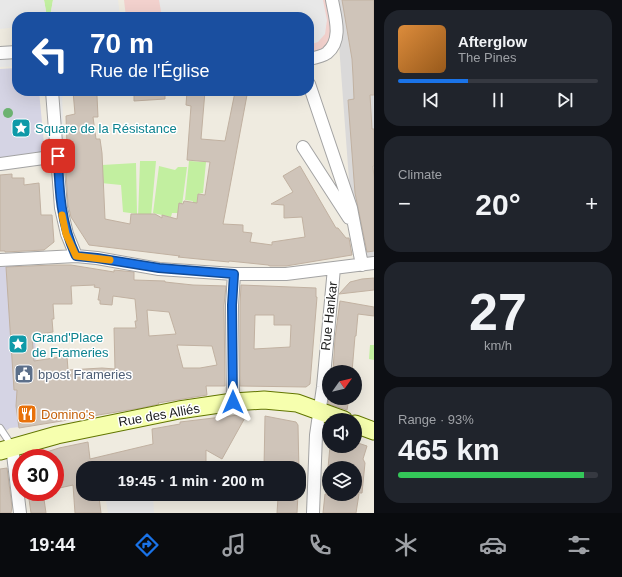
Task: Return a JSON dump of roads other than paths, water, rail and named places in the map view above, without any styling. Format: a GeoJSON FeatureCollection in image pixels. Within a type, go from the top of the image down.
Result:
{"type":"FeatureCollection","features":[{"type":"Feature","properties":{"kind":"main road","name":"Rue des Alliés"},"geometry":{"type":"LineString","coordinates":[[6,448],[57,435],[179,410],[233,402],[264,400],[297,403],[325,413]]}},
{"type":"Feature","properties":{"kind":"main road"},"geometry":{"type":"LineString","coordinates":[[362,427],[374,431]]}},
{"type":"Feature","properties":{"kind":"street"},"geometry":{"type":"LineString","coordinates":[[314,57],[326,53],[334,44],[338,31],[332,0]]}},
{"type":"Feature","properties":{"kind":"street"},"geometry":{"type":"LineString","coordinates":[[0,53],[12,52]]}},
{"type":"Feature","properties":{"kind":"street"},"geometry":{"type":"LineString","coordinates":[[52,96],[61,208],[66,234],[76,256]]}},
{"type":"Feature","properties":{"kind":"street"},"geometry":{"type":"LineString","coordinates":[[0,260],[76,256],[159,268],[234,274],[286,274],[368,264],[354,226],[351,208],[313,96]]}},
{"type":"Feature","properties":{"kind":"street"},"geometry":{"type":"LineString","coordinates":[[303,147],[354,226]]}},
{"type":"Feature","properties":{"kind":"street"},"geometry":{"type":"LineString","coordinates":[[0,164],[58,156]]}},
{"type":"Feature","properties":{"kind":"street","name":"Rue Hankar"},"geometry":{"type":"LineString","coordinates":[[313,513],[316,435],[334,268]]}},
{"type":"Feature","properties":{"kind":"street"},"geometry":{"type":"LineString","coordinates":[[233,402],[232,305],[234,274]]}},
{"type":"Feature","properties":{"kind":"street"},"geometry":{"type":"LineString","coordinates":[[6,448],[20,513]]}},
{"type":"Feature","properties":{"kind":"lane"},"geometry":{"type":"LineString","coordinates":[[0,428],[6,448]]}},
{"type":"Feature","properties":{"kind":"place","name":"Square de la Résistance"},"geometry":{"type":"Point","coordinates":[21,128]}},
{"type":"Feature","properties":{"kind":"place","name":"Grand'Place de Frameries"},"geometry":{"type":"Point","coordinates":[18,344]}},
{"type":"Feature","properties":{"kind":"place","name":"bpost Frameries"},"geometry":{"type":"Point","coordinates":[24,374]}},
{"type":"Feature","properties":{"kind":"place","name":"Domino's"},"geometry":{"type":"Point","coordinates":[27,414]}}]}
